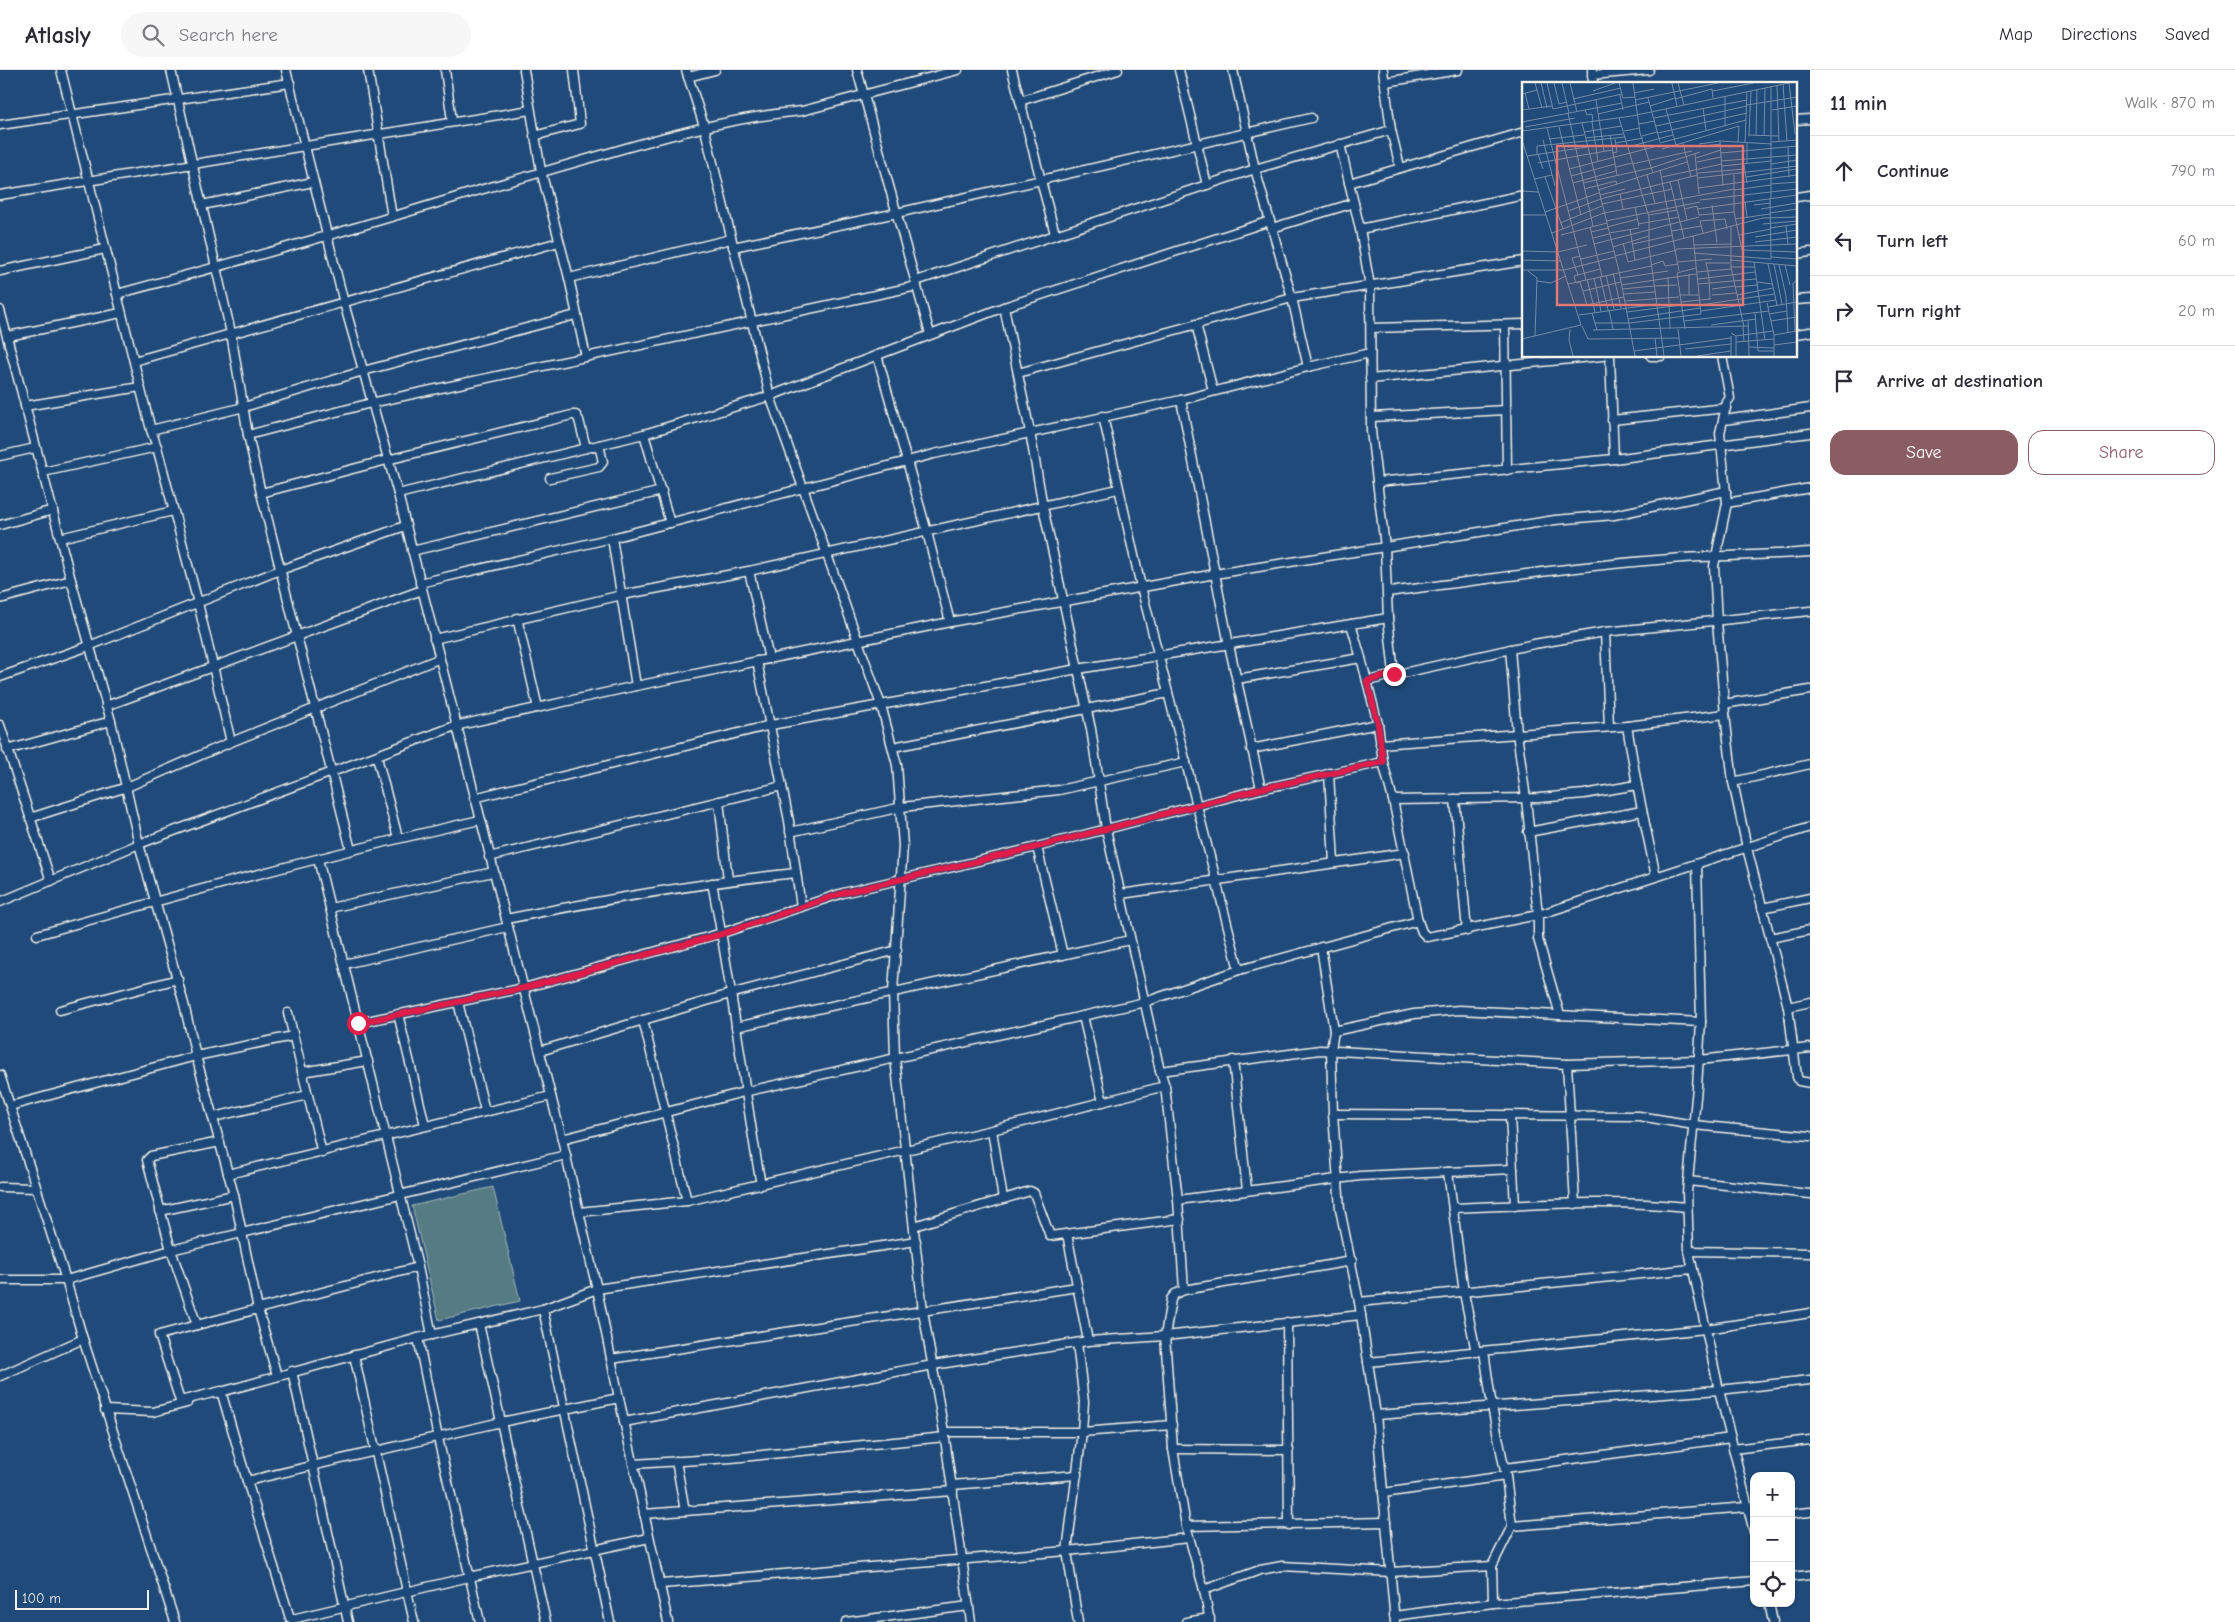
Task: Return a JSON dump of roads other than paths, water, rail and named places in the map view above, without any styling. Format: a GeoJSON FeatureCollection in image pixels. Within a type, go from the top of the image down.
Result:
{"type":"FeatureCollection","features":[{"type":"Feature","properties":{"kind":"street"},"geometry":{"type":"LineString","coordinates":[[61,70],[150,430],[157,447],[198,604],[231,742]]}},
{"type":"Feature","properties":{"kind":"street"},"geometry":{"type":"LineString","coordinates":[[171,70],[231,334],[248,435],[261,493],[351,850]]}},
{"type":"Feature","properties":{"kind":"street"},"geometry":{"type":"LineString","coordinates":[[286,70],[344,303],[398,494],[455,726],[566,1155],[597,1289],[668,1622]]}},
{"type":"Feature","properties":{"kind":"street"},"geometry":{"type":"LineString","coordinates":[[368,70],[392,217]]}},
{"type":"Feature","properties":{"kind":"street"},"geometry":{"type":"LineString","coordinates":[[446,70],[452,121]]}},
{"type":"Feature","properties":{"kind":"street"},"geometry":{"type":"LineString","coordinates":[[524,70],[541,171],[569,278],[586,357]]}},
{"type":"Feature","properties":{"kind":"street"},"geometry":{"type":"LineString","coordinates":[[534,136],[580,124],[574,70]]}},
{"type":"Feature","properties":{"kind":"street"},"geometry":{"type":"LineString","coordinates":[[715,70],[687,73],[704,126],[730,239],[770,396],[881,705],[893,747],[902,807],[902,880],[893,991],[894,1058],[924,1311],[953,1488],[972,1622]]}},
{"type":"Feature","properties":{"kind":"street"},"geometry":{"type":"LineString","coordinates":[[857,70],[930,334]]}},
{"type":"Feature","properties":{"kind":"street"},"geometry":{"type":"LineString","coordinates":[[117,294],[392,217],[541,171],[704,126],[777,113],[802,111],[958,70]]}},
{"type":"Feature","properties":{"kind":"street"},"geometry":{"type":"LineString","coordinates":[[1012,70],[1055,234]]}},
{"type":"Feature","properties":{"kind":"street"},"geometry":{"type":"LineString","coordinates":[[1020,101],[1118,70]]}},
{"type":"Feature","properties":{"kind":"street"},"geometry":{"type":"LineString","coordinates":[[1179,70],[1207,185]]}},
{"type":"Feature","properties":{"kind":"street"},"geometry":{"type":"LineString","coordinates":[[1233,70],[1255,169],[1292,298],[1308,367]]}},
{"type":"Feature","properties":{"kind":"street"},"geometry":{"type":"LineString","coordinates":[[1383,70],[1400,167]]}},
{"type":"Feature","properties":{"kind":"street"},"geometry":{"type":"LineString","coordinates":[[1386,82],[1458,70]]}},
{"type":"Feature","properties":{"kind":"street"},"geometry":{"type":"LineString","coordinates":[[1592,76],[1650,70]]}},
{"type":"Feature","properties":{"kind":"street"},"geometry":{"type":"LineString","coordinates":[[0,125],[290,83]]}},
{"type":"Feature","properties":{"kind":"street"},"geometry":{"type":"LineString","coordinates":[[0,195],[530,110]]}},
{"type":"Feature","properties":{"kind":"street"},"geometry":{"type":"LineString","coordinates":[[733,247],[897,213],[1311,118]]}},
{"type":"Feature","properties":{"kind":"street"},"geometry":{"type":"LineString","coordinates":[[248,435],[371,404],[916,284],[1055,234],[1255,169],[1392,130]]}},
{"type":"Feature","properties":{"kind":"street"},"geometry":{"type":"LineString","coordinates":[[1349,182],[1522,133]]}},
{"type":"Feature","properties":{"kind":"street"},"geometry":{"type":"LineString","coordinates":[[1340,144],[1360,229],[1370,286],[1371,416],[1385,547],[1388,618],[1394,674]]}},
{"type":"Feature","properties":{"kind":"street"},"geometry":{"type":"LineString","coordinates":[[202,205],[313,182]]}},
{"type":"Feature","properties":{"kind":"street"},"geometry":{"type":"LineString","coordinates":[[1360,229],[1522,195]]}},
{"type":"Feature","properties":{"kind":"street"},"geometry":{"type":"LineString","coordinates":[[398,494],[644,434],[770,396],[1004,307],[1271,224],[1354,203]]}},
{"type":"Feature","properties":{"kind":"street"},"geometry":{"type":"LineString","coordinates":[[569,278],[730,239]]}},
{"type":"Feature","properties":{"kind":"street"},"geometry":{"type":"LineString","coordinates":[[134,362],[559,242]]}},
{"type":"Feature","properties":{"kind":"street"},"geometry":{"type":"LineString","coordinates":[[0,271],[105,249]]}},
{"type":"Feature","properties":{"kind":"street"},"geometry":{"type":"LineString","coordinates":[[1018,373],[1292,298],[1522,261]]}},
{"type":"Feature","properties":{"kind":"street"},"geometry":{"type":"LineString","coordinates":[[1004,307],[1030,432],[1043,507],[1086,709],[1106,829],[1160,1071],[1165,1086],[1180,1219],[1184,1290]]}},
{"type":"Feature","properties":{"kind":"street"},"geometry":{"type":"LineString","coordinates":[[0,311],[8,336],[35,448],[111,722],[139,844],[157,901],[196,1056],[214,1117],[234,1195],[258,1309],[277,1376]]}},
{"type":"Feature","properties":{"kind":"street"},"geometry":{"type":"LineString","coordinates":[[8,336],[121,313]]}},
{"type":"Feature","properties":{"kind":"street"},"geometry":{"type":"LineString","coordinates":[[150,430],[244,407],[363,370],[576,316]]}},
{"type":"Feature","properties":{"kind":"street"},"geometry":{"type":"LineString","coordinates":[[1196,324],[1213,391]]}},
{"type":"Feature","properties":{"kind":"street"},"geometry":{"type":"LineString","coordinates":[[1371,328],[1522,324]]}},
{"type":"Feature","properties":{"kind":"street"},"geometry":{"type":"LineString","coordinates":[[1505,325],[1508,470]]}},
{"type":"Feature","properties":{"kind":"street"},"geometry":{"type":"LineString","coordinates":[[106,706],[296,636],[421,586],[803,490],[906,461],[1181,400],[1370,353]]}},
{"type":"Feature","properties":{"kind":"street"},"geometry":{"type":"LineString","coordinates":[[878,355],[950,622]]}},
{"type":"Feature","properties":{"kind":"street"},"geometry":{"type":"LineString","coordinates":[[1370,378],[1580,358]]}},
{"type":"Feature","properties":{"kind":"street"},"geometry":{"type":"LineString","coordinates":[[1610,358],[1614,459]]}},
{"type":"Feature","properties":{"kind":"street"},"geometry":{"type":"LineString","coordinates":[[1722,358],[1730,398],[1720,427],[1727,503],[1715,558],[1717,622],[1733,782],[1747,848],[1788,1007],[1799,1081],[1810,1083]]}},
{"type":"Feature","properties":{"kind":"street"},"geometry":{"type":"LineString","coordinates":[[25,406],[140,387]]}},
{"type":"Feature","properties":{"kind":"street"},"geometry":{"type":"LineString","coordinates":[[1181,400],[1260,789]]}},
{"type":"Feature","properties":{"kind":"street"},"geometry":{"type":"LineString","coordinates":[[1612,420],[1726,408]]}},
{"type":"Feature","properties":{"kind":"street"},"geometry":{"type":"LineString","coordinates":[[1724,420],[1810,408]]}},
{"type":"Feature","properties":{"kind":"street"},"geometry":{"type":"LineString","coordinates":[[1371,416],[1506,410]]}},
{"type":"Feature","properties":{"kind":"street"},"geometry":{"type":"LineString","coordinates":[[261,493],[572,415],[576,415],[579,420],[586,448]]}},
{"type":"Feature","properties":{"kind":"street"},"geometry":{"type":"LineString","coordinates":[[1103,416],[1141,587],[1238,970]]}},
{"type":"Feature","properties":{"kind":"street"},"geometry":{"type":"LineString","coordinates":[[1377,482],[1614,459],[1810,432]]}},
{"type":"Feature","properties":{"kind":"street"},"geometry":{"type":"LineString","coordinates":[[644,434],[670,523]]}},
{"type":"Feature","properties":{"kind":"street"},"geometry":{"type":"LineString","coordinates":[[550,478],[600,467],[603,462],[599,445]]}},
{"type":"Feature","properties":{"kind":"street"},"geometry":{"type":"LineString","coordinates":[[43,472],[157,447]]}},
{"type":"Feature","properties":{"kind":"street"},"geometry":{"type":"LineString","coordinates":[[0,456],[35,448]]}},
{"type":"Feature","properties":{"kind":"street"},"geometry":{"type":"LineString","coordinates":[[1727,503],[1810,488]]}},
{"type":"Feature","properties":{"kind":"street"},"geometry":{"type":"LineString","coordinates":[[434,639],[517,618],[622,595],[749,571],[1118,489]]}},
{"type":"Feature","properties":{"kind":"street"},"geometry":{"type":"LineString","coordinates":[[0,902],[139,844],[377,757],[455,726],[769,658],[1063,601],[1215,574],[1555,520],[1614,515],[1726,491]]}},
{"type":"Feature","properties":{"kind":"street"},"geometry":{"type":"LineString","coordinates":[[412,551],[662,492]]}},
{"type":"Feature","properties":{"kind":"street"},"geometry":{"type":"LineString","coordinates":[[0,525],[53,510]]}},
{"type":"Feature","properties":{"kind":"street"},"geometry":{"type":"LineString","coordinates":[[60,538],[173,511]]}},
{"type":"Feature","properties":{"kind":"street"},"geometry":{"type":"LineString","coordinates":[[0,677],[89,646],[280,570],[405,526]]}},
{"type":"Feature","properties":{"kind":"street"},"geometry":{"type":"LineString","coordinates":[[612,538],[636,686]]}},
{"type":"Feature","properties":{"kind":"street"},"geometry":{"type":"LineString","coordinates":[[1388,592],[1615,563],[1694,557],[1715,558],[1810,552]]}},
{"type":"Feature","properties":{"kind":"street"},"geometry":{"type":"LineString","coordinates":[[749,571],[769,658]]}},
{"type":"Feature","properties":{"kind":"street"},"geometry":{"type":"LineString","coordinates":[[0,599],[71,580]]}},
{"type":"Feature","properties":{"kind":"street"},"geometry":{"type":"LineString","coordinates":[[1367,681],[1510,649],[1605,632],[1810,611]]}},
{"type":"Feature","properties":{"kind":"street"},"geometry":{"type":"LineString","coordinates":[[517,618],[538,708]]}},
{"type":"Feature","properties":{"kind":"street"},"geometry":{"type":"LineString","coordinates":[[474,798],[771,725],[1078,669],[1388,618]]}},
{"type":"Feature","properties":{"kind":"street"},"geometry":{"type":"LineString","coordinates":[[1351,624],[1378,724],[1383,762],[1405,853],[1418,921],[1422,932],[1427,937],[1466,931],[1538,915],[1810,828]]}},
{"type":"Feature","properties":{"kind":"street"},"geometry":{"type":"LineString","coordinates":[[1605,632],[1609,727]]}},
{"type":"Feature","properties":{"kind":"street"},"geometry":{"type":"LineString","coordinates":[[1510,649],[1517,733],[1538,915],[1538,939],[1560,1015]]}},
{"type":"Feature","properties":{"kind":"street"},"geometry":{"type":"LineString","coordinates":[[1237,680],[1361,658]]}},
{"type":"Feature","properties":{"kind":"street"},"geometry":{"type":"LineString","coordinates":[[30,818],[127,787],[231,742],[438,659]]}},
{"type":"Feature","properties":{"kind":"street"},"geometry":{"type":"LineString","coordinates":[[757,661],[782,786],[801,907]]}},
{"type":"Feature","properties":{"kind":"street"},"geometry":{"type":"LineString","coordinates":[[1724,704],[1810,690]]}},
{"type":"Feature","properties":{"kind":"street"},"geometry":{"type":"LineString","coordinates":[[893,747],[1168,693]]}},
{"type":"Feature","properties":{"kind":"street"},"geometry":{"type":"LineString","coordinates":[[1380,744],[1627,726],[1725,714]]}},
{"type":"Feature","properties":{"kind":"street"},"geometry":{"type":"LineString","coordinates":[[7,750],[111,722]]}},
{"type":"Feature","properties":{"kind":"street"},"geometry":{"type":"LineString","coordinates":[[1251,749],[1378,724]]}},
{"type":"Feature","properties":{"kind":"street"},"geometry":{"type":"LineString","coordinates":[[0,725],[51,881]]}},
{"type":"Feature","properties":{"kind":"street"},"geometry":{"type":"LineString","coordinates":[[1627,726],[1636,785],[1656,876]]}},
{"type":"Feature","properties":{"kind":"street"},"geometry":{"type":"LineString","coordinates":[[377,757],[398,838]]}},
{"type":"Feature","properties":{"kind":"street"},"geometry":{"type":"LineString","coordinates":[[790,832],[902,807],[1042,793],[1186,762]]}},
{"type":"Feature","properties":{"kind":"street"},"geometry":{"type":"LineString","coordinates":[[358,1023],[524,988],[722,934],[843,893],[1037,847],[1260,789],[1383,762]]}},
{"type":"Feature","properties":{"kind":"street"},"geometry":{"type":"LineString","coordinates":[[1733,782],[1810,764]]}},
{"type":"Feature","properties":{"kind":"street"},"geometry":{"type":"LineString","coordinates":[[1329,773],[1334,863]]}},
{"type":"Feature","properties":{"kind":"street"},"geometry":{"type":"LineString","coordinates":[[1393,800],[1526,799],[1584,794],[1636,785]]}},
{"type":"Feature","properties":{"kind":"street"},"geometry":{"type":"LineString","coordinates":[[489,857],[782,786]]}},
{"type":"Feature","properties":{"kind":"street"},"geometry":{"type":"LineString","coordinates":[[1455,799],[1466,931]]}},
{"type":"Feature","properties":{"kind":"street"},"geometry":{"type":"LineString","coordinates":[[719,801],[728,880]]}},
{"type":"Feature","properties":{"kind":"street"},"geometry":{"type":"LineString","coordinates":[[1528,832],[1642,811]]}},
{"type":"Feature","properties":{"kind":"street"},"geometry":{"type":"LineString","coordinates":[[37,935],[351,850],[480,820]]}},
{"type":"Feature","properties":{"kind":"street"},"geometry":{"type":"LineString","coordinates":[[1037,847],[1063,955]]}},
{"type":"Feature","properties":{"kind":"street"},"geometry":{"type":"LineString","coordinates":[[1121,894],[1405,853]]}},
{"type":"Feature","properties":{"kind":"street"},"geometry":{"type":"LineString","coordinates":[[318,859],[418,1267],[432,1335]]}},
{"type":"Feature","properties":{"kind":"street"},"geometry":{"type":"LineString","coordinates":[[1697,864],[1701,1022],[1688,1181],[1689,1251],[1719,1390],[1747,1506],[1752,1517]]}},
{"type":"Feature","properties":{"kind":"street"},"geometry":{"type":"LineString","coordinates":[[330,908],[493,872]]}},
{"type":"Feature","properties":{"kind":"street"},"geometry":{"type":"LineString","coordinates":[[344,964],[593,902],[728,880],[796,873]]}},
{"type":"Feature","properties":{"kind":"street"},"geometry":{"type":"LineString","coordinates":[[712,883],[722,934],[744,1092],[761,1185]]}},
{"type":"Feature","properties":{"kind":"street"},"geometry":{"type":"LineString","coordinates":[[1762,908],[1810,898]]}},
{"type":"Feature","properties":{"kind":"street"},"geometry":{"type":"LineString","coordinates":[[562,1139],[744,1092],[1145,1002],[1238,970],[1418,921]]}},
{"type":"Feature","properties":{"kind":"street"},"geometry":{"type":"LineString","coordinates":[[1770,938],[1810,930]]}},
{"type":"Feature","properties":{"kind":"street"},"geometry":{"type":"LineString","coordinates":[[736,1027],[1130,940]]}},
{"type":"Feature","properties":{"kind":"street"},"geometry":{"type":"LineString","coordinates":[[1321,947],[1334,1031],[1331,1050],[1333,1114],[1342,1223],[1352,1261],[1376,1415],[1395,1619],[1493,1603],[1750,1581]]}},
{"type":"Feature","properties":{"kind":"street"},"geometry":{"type":"LineString","coordinates":[[540,1051],[730,994],[897,950]]}},
{"type":"Feature","properties":{"kind":"street"},"geometry":{"type":"LineString","coordinates":[[60,1010],[178,979]]}},
{"type":"Feature","properties":{"kind":"street"},"geometry":{"type":"LineString","coordinates":[[458,1002],[485,1111]]}},
{"type":"Feature","properties":{"kind":"street"},"geometry":{"type":"LineString","coordinates":[[1788,1007],[1810,1002]]}},
{"type":"Feature","properties":{"kind":"street"},"geometry":{"type":"LineString","coordinates":[[1334,1031],[1438,1011],[1479,1011],[1701,1022]]}},
{"type":"Feature","properties":{"kind":"street"},"geometry":{"type":"LineString","coordinates":[[288,1013],[322,1153]]}},
{"type":"Feature","properties":{"kind":"street"},"geometry":{"type":"LineString","coordinates":[[398,1014],[425,1126]]}},
{"type":"Feature","properties":{"kind":"street"},"geometry":{"type":"LineString","coordinates":[[1083,1016],[1103,1102]]}},
{"type":"Feature","properties":{"kind":"street"},"geometry":{"type":"LineString","coordinates":[[643,1020],[687,1201]]}},
{"type":"Feature","properties":{"kind":"street"},"geometry":{"type":"LineString","coordinates":[[6,1101],[196,1056],[293,1036]]}},
{"type":"Feature","properties":{"kind":"street"},"geometry":{"type":"LineString","coordinates":[[1160,1071],[1309,1050],[1515,1063],[1567,1064],[1699,1060],[1810,1048]]}},
{"type":"Feature","properties":{"kind":"street"},"geometry":{"type":"LineString","coordinates":[[302,1072],[368,1060]]}},
{"type":"Feature","properties":{"kind":"street"},"geometry":{"type":"LineString","coordinates":[[1233,1060],[1248,1190]]}},
{"type":"Feature","properties":{"kind":"street"},"geometry":{"type":"LineString","coordinates":[[1567,1064],[1575,1204]]}},
{"type":"Feature","properties":{"kind":"street"},"geometry":{"type":"LineString","coordinates":[[0,1076],[6,1101],[66,1280],[105,1410],[175,1622]]}},
{"type":"Feature","properties":{"kind":"street"},"geometry":{"type":"LineString","coordinates":[[579,1212],[687,1201],[992,1130],[1165,1086]]}},
{"type":"Feature","properties":{"kind":"street"},"geometry":{"type":"LineString","coordinates":[[214,1117],[308,1095]]}},
{"type":"Feature","properties":{"kind":"street"},"geometry":{"type":"LineString","coordinates":[[228,1174],[386,1138],[425,1126],[551,1096]]}},
{"type":"Feature","properties":{"kind":"street"},"geometry":{"type":"LineString","coordinates":[[1333,1114],[1510,1117],[1639,1116],[1694,1125],[1810,1136]]}},
{"type":"Feature","properties":{"kind":"street"},"geometry":{"type":"LineString","coordinates":[[1510,1117],[1515,1206]]}},
{"type":"Feature","properties":{"kind":"street"},"geometry":{"type":"LineString","coordinates":[[992,1130],[1002,1199]]}},
{"type":"Feature","properties":{"kind":"street"},"geometry":{"type":"LineString","coordinates":[[197,1325],[171,1250],[147,1160],[151,1156],[220,1142]]}},
{"type":"Feature","properties":{"kind":"street"},"geometry":{"type":"LineString","coordinates":[[0,1280],[66,1280],[242,1232],[400,1196],[566,1155]]}},
{"type":"Feature","properties":{"kind":"street"},"geometry":{"type":"LineString","coordinates":[[1178,1200],[1338,1178],[1512,1169]]}},
{"type":"Feature","properties":{"kind":"street"},"geometry":{"type":"LineString","coordinates":[[1448,1172],[1464,1293],[1480,1351],[1506,1472],[1512,1526],[1492,1566],[1493,1603]]}},
{"type":"Feature","properties":{"kind":"street"},"geometry":{"type":"LineString","coordinates":[[1688,1181],[1810,1194]]}},
{"type":"Feature","properties":{"kind":"street"},"geometry":{"type":"LineString","coordinates":[[0,1187],[36,1188]]}},
{"type":"Feature","properties":{"kind":"street"},"geometry":{"type":"LineString","coordinates":[[914,1226],[1032,1191],[1050,1236],[1180,1219]]}},
{"type":"Feature","properties":{"kind":"street"},"geometry":{"type":"LineString","coordinates":[[160,1211],[234,1195]]}},
{"type":"Feature","properties":{"kind":"street"},"geometry":{"type":"LineString","coordinates":[[1453,1208],[1628,1202],[1687,1207]]}},
{"type":"Feature","properties":{"kind":"street"},"geometry":{"type":"LineString","coordinates":[[1067,1234],[1088,1341]]}},
{"type":"Feature","properties":{"kind":"street"},"geometry":{"type":"LineString","coordinates":[[418,1267],[159,1335],[180,1402],[418,1338],[543,1309],[597,1289],[916,1241]]}},
{"type":"Feature","properties":{"kind":"street"},"geometry":{"type":"LineString","coordinates":[[1689,1251],[1810,1253]]}},
{"type":"Feature","properties":{"kind":"street"},"geometry":{"type":"LineString","coordinates":[[1186,1622],[1210,1620],[1204,1590],[1188,1538],[1173,1449],[1165,1336],[1170,1299],[1175,1294],[1184,1290],[1352,1261]]}},
{"type":"Feature","properties":{"kind":"street"},"geometry":{"type":"LineString","coordinates":[[1359,1302],[1692,1269]]}},
{"type":"Feature","properties":{"kind":"street"},"geometry":{"type":"LineString","coordinates":[[611,1359],[1077,1287]]}},
{"type":"Feature","properties":{"kind":"street"},"geometry":{"type":"LineString","coordinates":[[543,1309],[610,1622]]}},
{"type":"Feature","properties":{"kind":"street"},"geometry":{"type":"LineString","coordinates":[[1368,1362],[1706,1329],[1810,1312]]}},
{"type":"Feature","properties":{"kind":"street"},"geometry":{"type":"LineString","coordinates":[[624,1422],[932,1365],[1088,1341],[1165,1336],[1361,1315]]}},
{"type":"Feature","properties":{"kind":"street"},"geometry":{"type":"LineString","coordinates":[[1287,1322],[1289,1525]]}},
{"type":"Feature","properties":{"kind":"street"},"geometry":{"type":"LineString","coordinates":[[479,1324],[546,1622]]}},
{"type":"Feature","properties":{"kind":"street"},"geometry":{"type":"LineString","coordinates":[[418,1338],[438,1438],[480,1622]]}},
{"type":"Feature","properties":{"kind":"street"},"geometry":{"type":"LineString","coordinates":[[0,1376],[83,1340]]}},
{"type":"Feature","properties":{"kind":"street"},"geometry":{"type":"LineString","coordinates":[[1077,1343],[1084,1402],[1067,1552],[1078,1622]]}},
{"type":"Feature","properties":{"kind":"street"},"geometry":{"type":"LineString","coordinates":[[354,1355],[414,1622]]}},
{"type":"Feature","properties":{"kind":"street"},"geometry":{"type":"LineString","coordinates":[[292,1371],[348,1622]]}},
{"type":"Feature","properties":{"kind":"street"},"geometry":{"type":"LineString","coordinates":[[1376,1415],[1719,1390],[1810,1380]]}},
{"type":"Feature","properties":{"kind":"street"},"geometry":{"type":"LineString","coordinates":[[105,1410],[164,1410],[221,1391]]}},
{"type":"Feature","properties":{"kind":"street"},"geometry":{"type":"LineString","coordinates":[[221,1391],[247,1481],[292,1620],[344,1606],[649,1538]]}},
{"type":"Feature","properties":{"kind":"street"},"geometry":{"type":"LineString","coordinates":[[247,1481],[501,1422],[619,1398]]}},
{"type":"Feature","properties":{"kind":"street"},"geometry":{"type":"LineString","coordinates":[[633,1464],[944,1434],[1082,1432],[1172,1425]]}},
{"type":"Feature","properties":{"kind":"street"},"geometry":{"type":"LineString","coordinates":[[1383,1494],[1506,1472],[1731,1438]]}},
{"type":"Feature","properties":{"kind":"street"},"geometry":{"type":"LineString","coordinates":[[1733,1449],[1810,1440]]}},
{"type":"Feature","properties":{"kind":"street"},"geometry":{"type":"LineString","coordinates":[[1173,1449],[1289,1450]]}},
{"type":"Feature","properties":{"kind":"street"},"geometry":{"type":"LineString","coordinates":[[676,1461],[684,1511]]}},
{"type":"Feature","properties":{"kind":"street"},"geometry":{"type":"LineString","coordinates":[[644,1514],[953,1488],[1077,1475]]}},
{"type":"Feature","properties":{"kind":"street"},"geometry":{"type":"LineString","coordinates":[[1512,1526],[1747,1506]]}},
{"type":"Feature","properties":{"kind":"street"},"geometry":{"type":"LineString","coordinates":[[1795,1514],[1810,1512]]}},
{"type":"Feature","properties":{"kind":"street"},"geometry":{"type":"LineString","coordinates":[[1186,1526],[1386,1522]]}},
{"type":"Feature","properties":{"kind":"street"},"geometry":{"type":"LineString","coordinates":[[660,1584],[1067,1552],[1188,1538]]}},
{"type":"Feature","properties":{"kind":"street"},"geometry":{"type":"LineString","coordinates":[[1204,1590],[1260,1570],[1282,1566],[1391,1572],[1492,1566]]}},
{"type":"Feature","properties":{"kind":"street"},"geometry":{"type":"LineString","coordinates":[[1795,1577],[1810,1575]]}},
{"type":"Feature","properties":{"kind":"street"},"geometry":{"type":"LineString","coordinates":[[846,1622],[969,1606]]}},
{"type":"Feature","properties":{"kind":"street"},"geometry":{"type":"LineString","coordinates":[[1770,1607],[1773,1622]]}}]}
